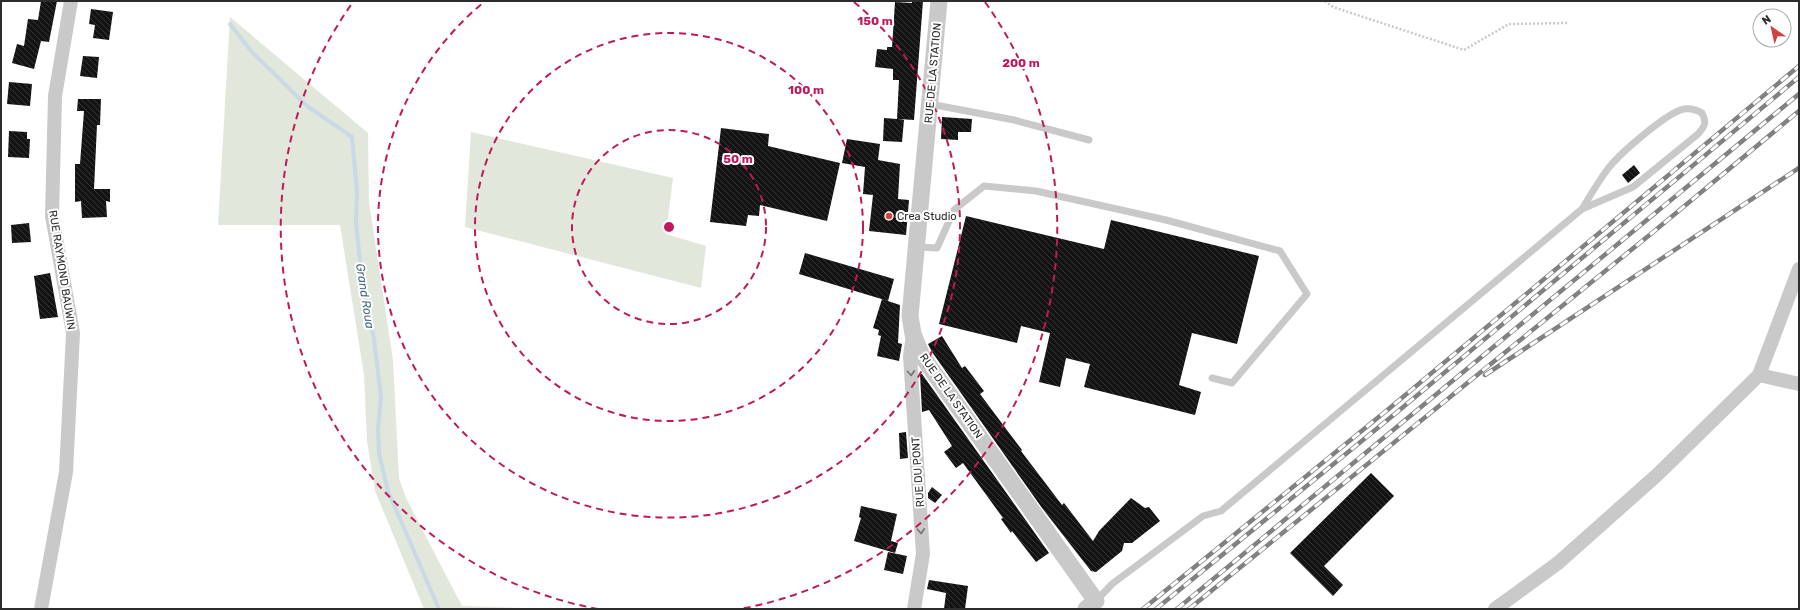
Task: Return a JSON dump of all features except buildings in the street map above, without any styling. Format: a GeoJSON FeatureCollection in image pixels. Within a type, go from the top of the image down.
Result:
{"type":"FeatureCollection","features":[{"type":"Feature","properties":{"kind":"street","name":"RUE RAYMOND BAUWIN"},"geometry":{"type":"LineString","coordinates":[[41,609],[66,472],[73,333],[52,216],[55,96],[71,1]]}},
{"type":"Feature","properties":{"kind":"street","name":"RUE DE LA STATION"},"geometry":{"type":"LineString","coordinates":[[939,1],[910,316],[913,334],[922,356],[1091,605]]}},
{"type":"Feature","properties":{"kind":"street"},"geometry":{"type":"LineString","coordinates":[[1495,609],[1558,563],[1657,476],[1759,375],[1799,269]]}},
{"type":"Feature","properties":{"kind":"street","name":"RUE DU PONT"},"geometry":{"type":"LineString","coordinates":[[913,334],[910,356],[923,554],[914,609]]}},
{"type":"Feature","properties":{"kind":"street"},"geometry":{"type":"LineString","coordinates":[[1759,375],[1799,384]]}},
{"type":"Feature","properties":{"kind":"lane"},"geometry":{"type":"LineString","coordinates":[[930,104],[1014,120],[1089,140]]}},
{"type":"Feature","properties":{"kind":"lane"},"geometry":{"type":"LineString","coordinates":[[1091,605],[1112,584],[1203,516],[1221,511],[1582,209],[1632,187],[1698,134],[1705,126],[1705,119],[1702,113],[1695,109],[1684,109],[1671,115],[1648,132],[1607,170],[1582,209]]}},
{"type":"Feature","properties":{"kind":"lane"},"geometry":{"type":"LineString","coordinates":[[916,248],[937,248],[954,210],[984,186],[1036,191],[1166,220],[1280,251],[1307,294],[1232,383],[1212,378]]}},
{"type":"Feature","properties":{"kind":"path"},"geometry":{"type":"LineString","coordinates":[[1326,1],[1333,7],[1464,50],[1509,24],[1568,23]]}},
{"type":"Feature","properties":{"kind":"shaded area"},"geometry":{"type":"Polygon","coordinates":[[[230,17],[368,133],[369,202],[393,360],[399,478],[406,498],[462,606],[561,609],[424,609],[375,491],[367,441],[364,375],[340,225],[218,225],[230,17]]]}},
{"type":"Feature","properties":{"kind":"shaded area"},"geometry":{"type":"Polygon","coordinates":[[[471,132],[673,178],[666,234],[706,246],[701,288],[465,227],[471,132]]]}},
{"type":"Feature","properties":{"kind":"waterway","name":"Grand Roua"},"geometry":{"type":"LineString","coordinates":[[230,24],[252,52],[307,106],[352,137],[357,192],[356,223],[360,261],[374,339],[381,397],[378,429],[379,454],[388,491],[439,609]]}},
{"type":"Feature","properties":{"kind":"railway"},"geometry":{"type":"LineString","coordinates":[[1143,609],[1391,407],[1799,66]]}},
{"type":"Feature","properties":{"kind":"railway"},"geometry":{"type":"LineString","coordinates":[[1156,609],[1396,413],[1799,77]]}},
{"type":"Feature","properties":{"kind":"railway"},"geometry":{"type":"LineString","coordinates":[[1177,609],[1799,94]]}},
{"type":"Feature","properties":{"kind":"railway"},"geometry":{"type":"LineString","coordinates":[[1189,609],[1652,233],[1799,111]]}},
{"type":"Feature","properties":{"kind":"railway"},"geometry":{"type":"LineString","coordinates":[[1485,375],[1799,168]]}},
{"type":"Feature","properties":{"kind":"place","name":"Crea Studio"},"geometry":{"type":"Point","coordinates":[889,216]}}]}
